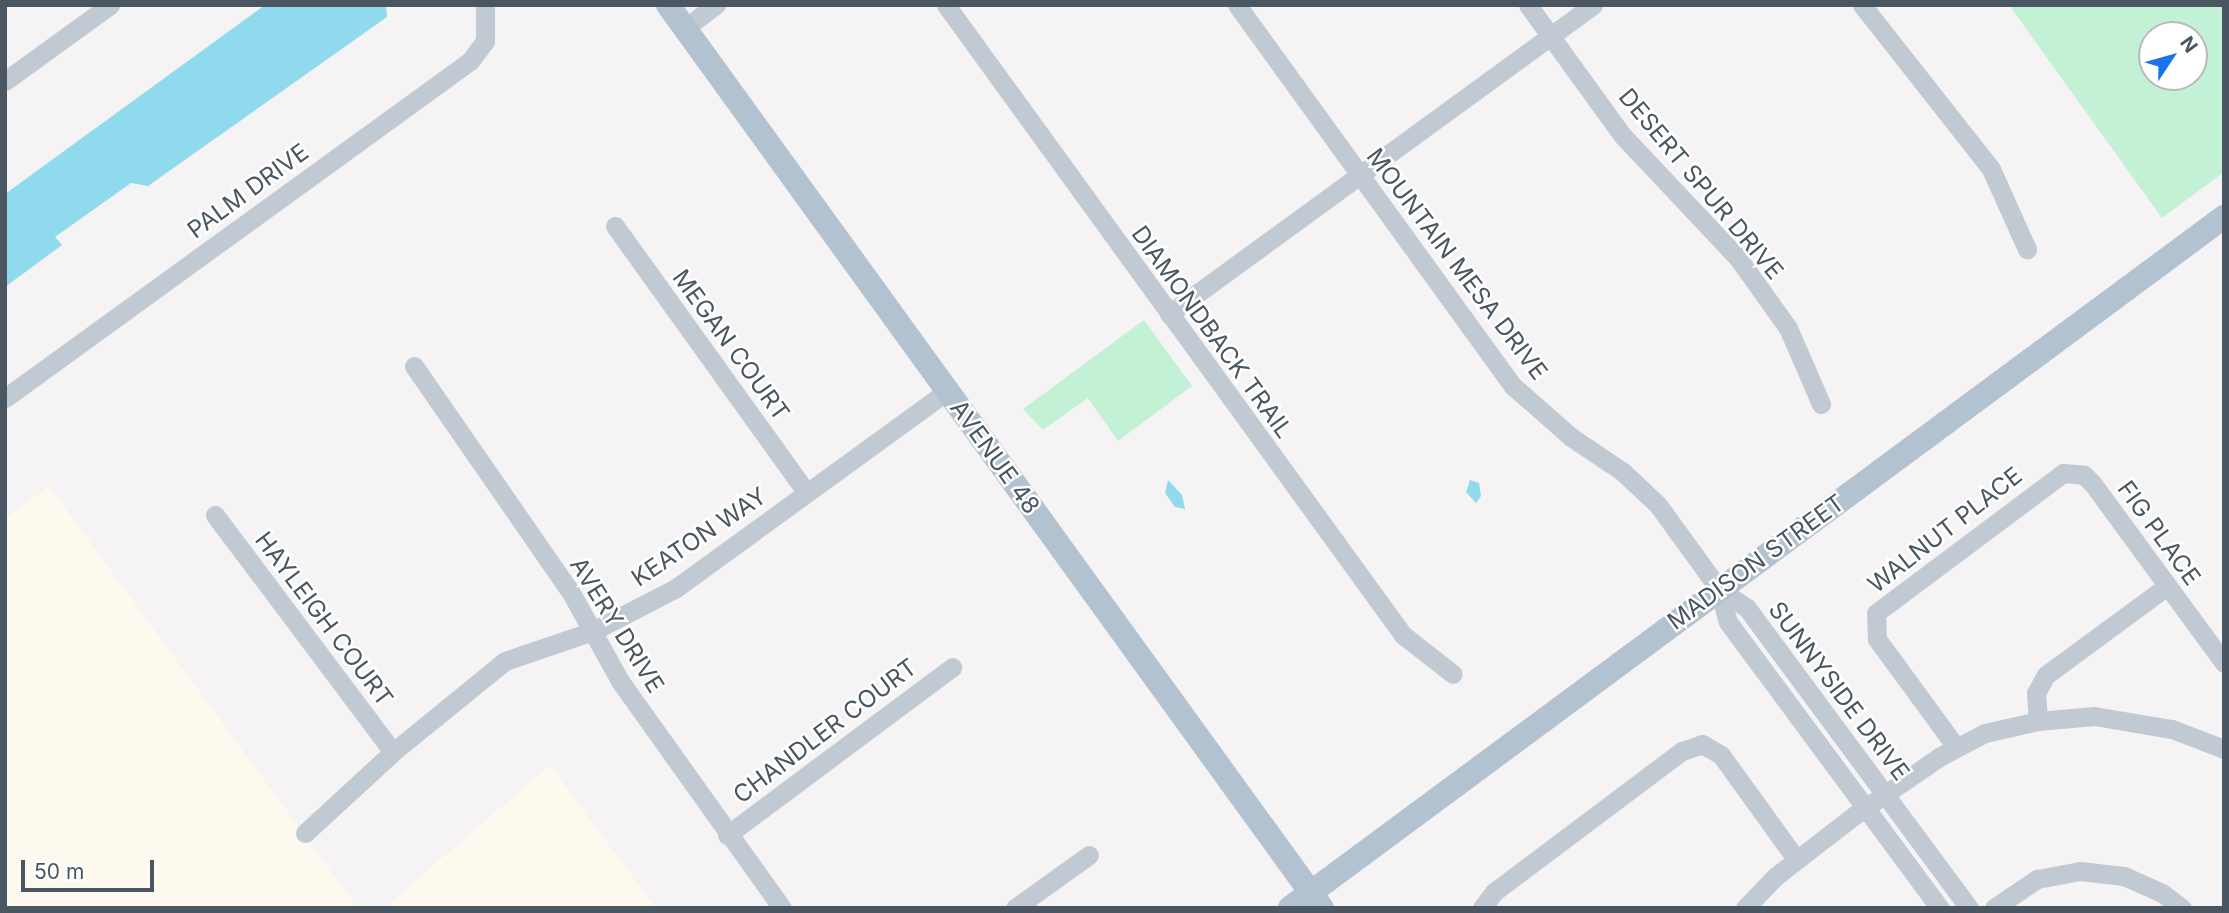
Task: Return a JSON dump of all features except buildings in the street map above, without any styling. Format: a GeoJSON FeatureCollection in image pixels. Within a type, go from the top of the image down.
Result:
{"type":"FeatureCollection","features":[{"type":"Feature","properties":{"kind":"main road","name":"AVENUE 48"},"geometry":{"type":"LineString","coordinates":[[668,5],[1317,900]]}},
{"type":"Feature","properties":{"kind":"main road","name":"MADISON STREET"},"geometry":{"type":"LineString","coordinates":[[1290,908],[1317,900],[1719,589],[2224,217]]}},
{"type":"Feature","properties":{"kind":"street"},"geometry":{"type":"LineString","coordinates":[[5,81],[110,5]]}},
{"type":"Feature","properties":{"kind":"street","name":"PALM DRIVE"},"geometry":{"type":"LineString","coordinates":[[5,398],[470,61],[485,41],[485,5]]}},
{"type":"Feature","properties":{"kind":"street"},"geometry":{"type":"LineString","coordinates":[[685,28],[716,5]]}},
{"type":"Feature","properties":{"kind":"street","name":"DIAMONDBACK TRAIL"},"geometry":{"type":"LineString","coordinates":[[946,5],[1403,635],[1453,674]]}},
{"type":"Feature","properties":{"kind":"street","name":"MOUNTAIN MESA DRIVE"},"geometry":{"type":"LineString","coordinates":[[1237,5],[1513,386],[1572,437],[1642,488],[1719,589]]}},
{"type":"Feature","properties":{"kind":"street","name":"DESERT SPUR DRIVE"},"geometry":{"type":"LineString","coordinates":[[1528,5],[1623,136],[1738,258],[1788,328],[1821,404]]}},
{"type":"Feature","properties":{"kind":"street"},"geometry":{"type":"LineString","coordinates":[[1168,314],[1593,5]]}},
{"type":"Feature","properties":{"kind":"street"},"geometry":{"type":"LineString","coordinates":[[1862,5],[1992,169],[2027,249]]}},
{"type":"Feature","properties":{"kind":"street","name":"MEGAN COURT"},"geometry":{"type":"LineString","coordinates":[[615,226],[806,492]]}},
{"type":"Feature","properties":{"kind":"street","name":"AVERY DRIVE"},"geometry":{"type":"LineString","coordinates":[[414,366],[593,631],[620,681],[727,835],[782,908]]}},
{"type":"Feature","properties":{"kind":"street","name":"KEATON WAY"},"geometry":{"type":"LineString","coordinates":[[305,833],[393,752],[505,661],[593,631],[676,588],[947,391]]}},
{"type":"Feature","properties":{"kind":"street","name":"FIG PLACE"},"geometry":{"type":"LineString","coordinates":[[2073,472],[2094,484],[2224,663]]}},
{"type":"Feature","properties":{"kind":"street","name":"WALNUT PLACE"},"geometry":{"type":"LineString","coordinates":[[1956,747],[1877,639],[1876,613],[2052,478],[2073,472]]}},
{"type":"Feature","properties":{"kind":"street","name":"HAYLEIGH COURT"},"geometry":{"type":"LineString","coordinates":[[215,515],[393,752]]}},
{"type":"Feature","properties":{"kind":"street"},"geometry":{"type":"LineString","coordinates":[[2038,721],[2036,694],[2046,675],[2167,586]]}},
{"type":"Feature","properties":{"kind":"street","name":"SUNNYSIDE DRIVE"},"geometry":{"type":"LineString","coordinates":[[1719,589],[1747,608],[1969,908]]}},
{"type":"Feature","properties":{"kind":"street","name":"SUNNYSIDE DRIVE"},"geometry":{"type":"LineString","coordinates":[[1719,589],[1728,622],[1940,908]]}},
{"type":"Feature","properties":{"kind":"street","name":"CHANDLER COURT"},"geometry":{"type":"LineString","coordinates":[[727,835],[953,667]]}},
{"type":"Feature","properties":{"kind":"street"},"geometry":{"type":"LineString","coordinates":[[1745,908],[1796,859],[1866,807],[1956,747],[1985,733],[2038,721],[2121,718],[2172,729],[2224,749]]}},
{"type":"Feature","properties":{"kind":"street"},"geometry":{"type":"LineString","coordinates":[[1482,908],[1494,892],[1682,751],[1702,744],[1721,755],[1796,859]]}},
{"type":"Feature","properties":{"kind":"street"},"geometry":{"type":"LineString","coordinates":[[1015,908],[1089,855]]}},
{"type":"Feature","properties":{"kind":"street"},"geometry":{"type":"LineString","coordinates":[[1994,908],[2037,879],[2080,871],[2124,876],[2162,892],[2182,908]]}},
{"type":"Feature","properties":{"kind":"shaded area"},"geometry":{"type":"Polygon","coordinates":[[[49,486],[358,908],[5,908],[5,518],[49,486]]]}},
{"type":"Feature","properties":{"kind":"shaded area"},"geometry":{"type":"Polygon","coordinates":[[[550,765],[656,908],[384,908],[550,765]]]}},
{"type":"Feature","properties":{"kind":"green space"},"geometry":{"type":"Polygon","coordinates":[[[2009,5],[2224,5],[2224,172],[2162,218],[2009,5]]]}},
{"type":"Feature","properties":{"kind":"green space"},"geometry":{"type":"Polygon","coordinates":[[[1144,320],[1192,386],[1118,441],[1088,398],[1043,430],[1023,409],[1144,320]]]}},
{"type":"Feature","properties":{"kind":"water"},"geometry":{"type":"Polygon","coordinates":[[[265,5],[386,5],[387,17],[148,186],[131,183],[55,237],[62,245],[5,287],[5,194],[265,5]]]}},
{"type":"Feature","properties":{"kind":"water"},"geometry":{"type":"Polygon","coordinates":[[[1168,480],[1182,495],[1185,509],[1175,507],[1165,493],[1168,480]]]}},
{"type":"Feature","properties":{"kind":"water"},"geometry":{"type":"Polygon","coordinates":[[[1470,480],[1479,483],[1481,496],[1476,503],[1466,492],[1470,480]]]}}]}
